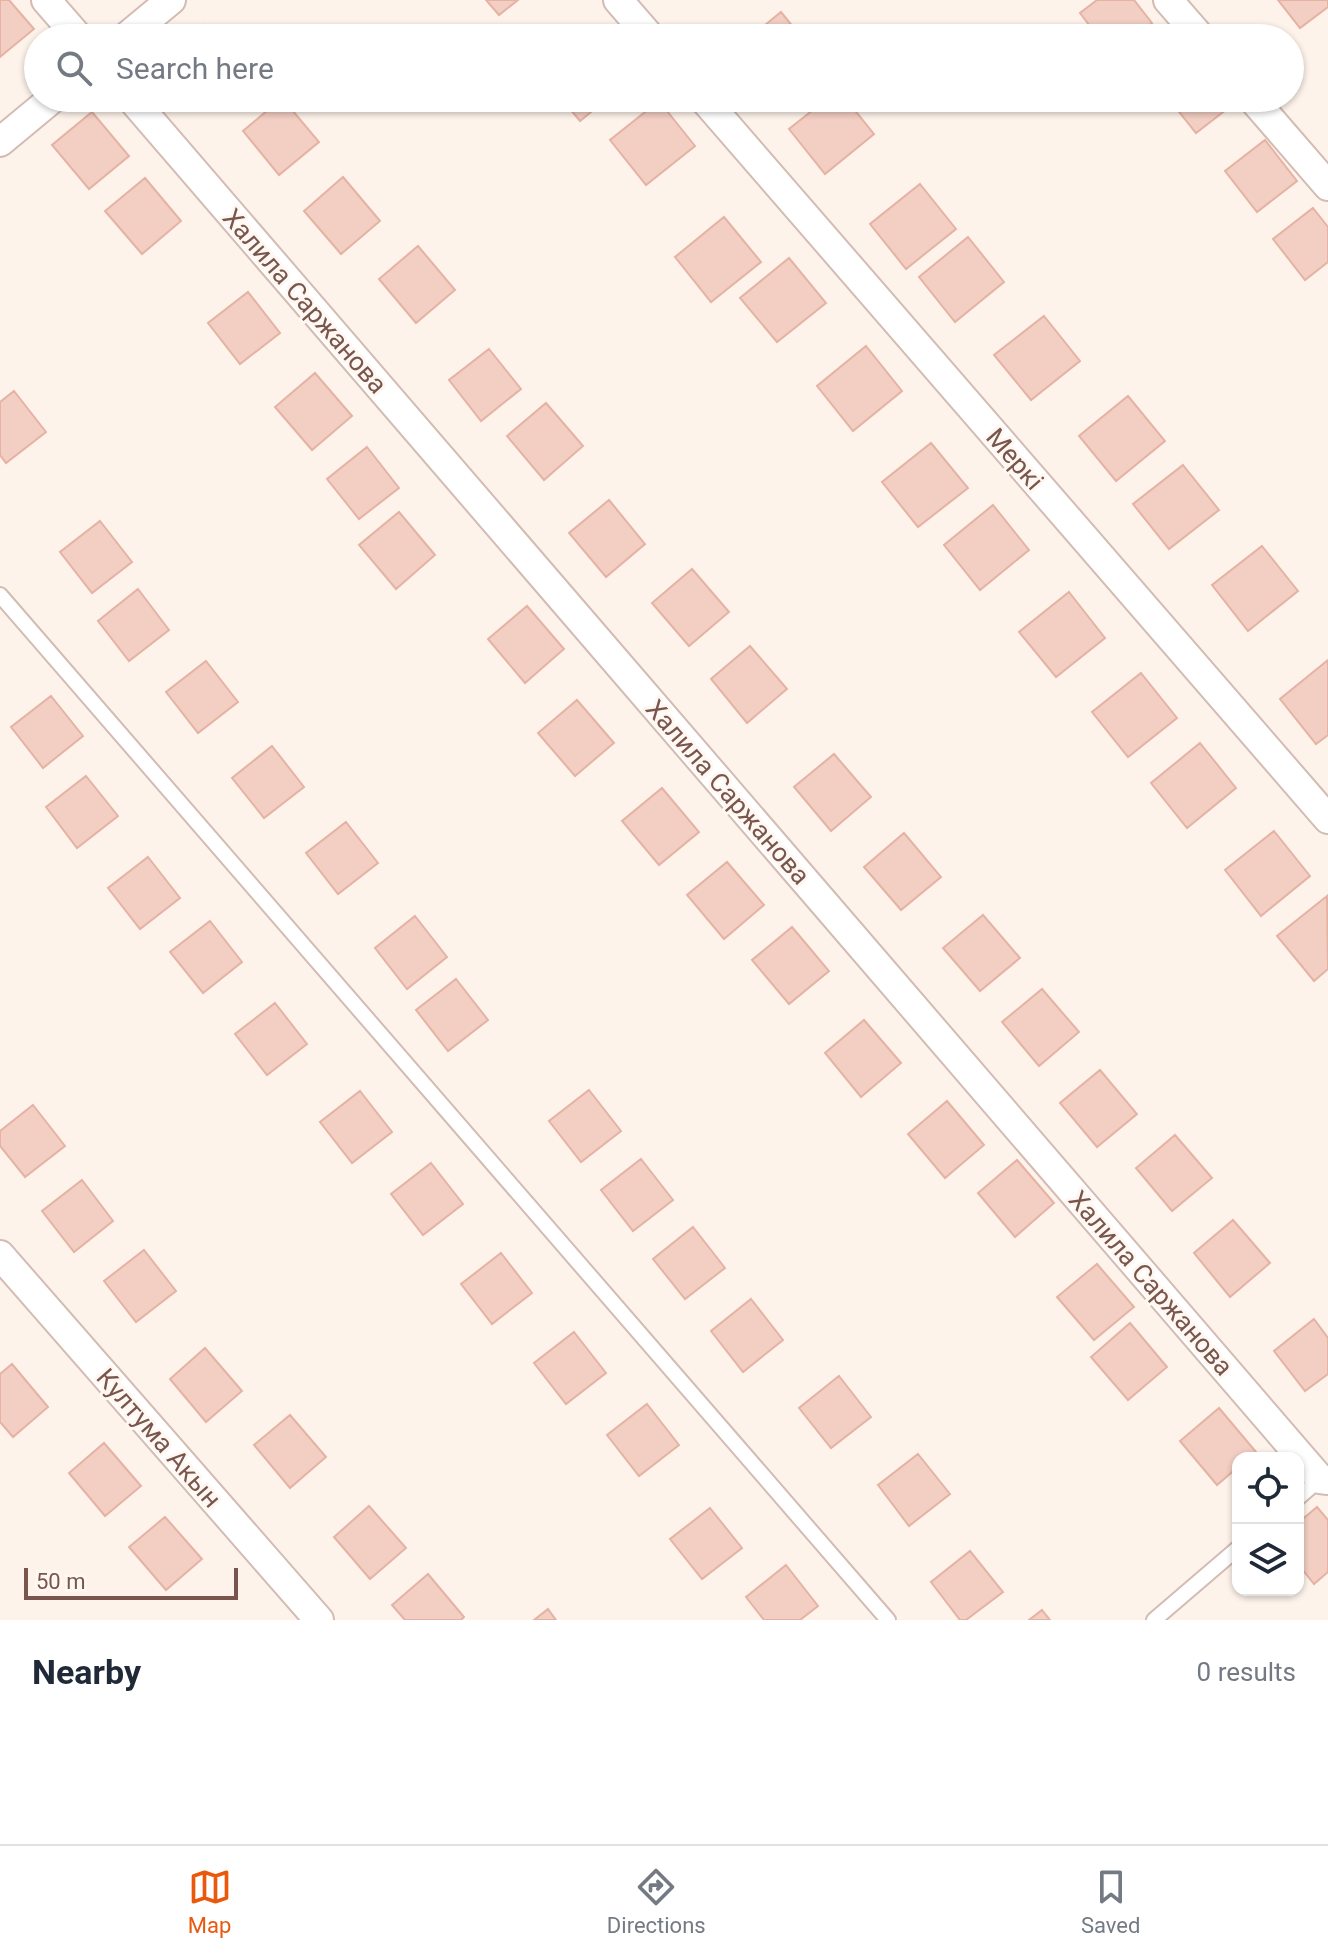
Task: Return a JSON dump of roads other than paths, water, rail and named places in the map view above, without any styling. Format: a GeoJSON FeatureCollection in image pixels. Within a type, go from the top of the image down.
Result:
{"type":"FeatureCollection","features":[{"type":"Feature","properties":{"kind":"street"},"geometry":{"type":"LineString","coordinates":[[46,0],[67,24]]}},
{"type":"Feature","properties":{"kind":"street"},"geometry":{"type":"LineString","coordinates":[[142,24],[171,0]]}},
{"type":"Feature","properties":{"kind":"street"},"geometry":{"type":"LineString","coordinates":[[618,0],[639,24]]}},
{"type":"Feature","properties":{"kind":"street"},"geometry":{"type":"LineString","coordinates":[[1168,0],[1189,24]]}},
{"type":"Feature","properties":{"kind":"street"},"geometry":{"type":"LineString","coordinates":[[0,142],[36,112]]}},
{"type":"Feature","properties":{"kind":"street","name":"Халила Саржанова"},"geometry":{"type":"LineString","coordinates":[[143,112],[1324,1480]]}},
{"type":"Feature","properties":{"kind":"street","name":"Меркі"},"geometry":{"type":"LineString","coordinates":[[715,112],[1328,819]]}},
{"type":"Feature","properties":{"kind":"street"},"geometry":{"type":"LineString","coordinates":[[1264,112],[1328,186]]}},
{"type":"Feature","properties":{"kind":"street","name":"Култума Акын"},"geometry":{"type":"LineString","coordinates":[[0,1255],[319,1620]]}},
{"type":"Feature","properties":{"kind":"lane"},"geometry":{"type":"LineString","coordinates":[[0,595],[888,1620]]}},
{"type":"Feature","properties":{"kind":"lane"},"geometry":{"type":"LineString","coordinates":[[1304,1494],[1324,1480]]}},
{"type":"Feature","properties":{"kind":"lane"},"geometry":{"type":"LineString","coordinates":[[1154,1620],[1232,1553]]}}]}
